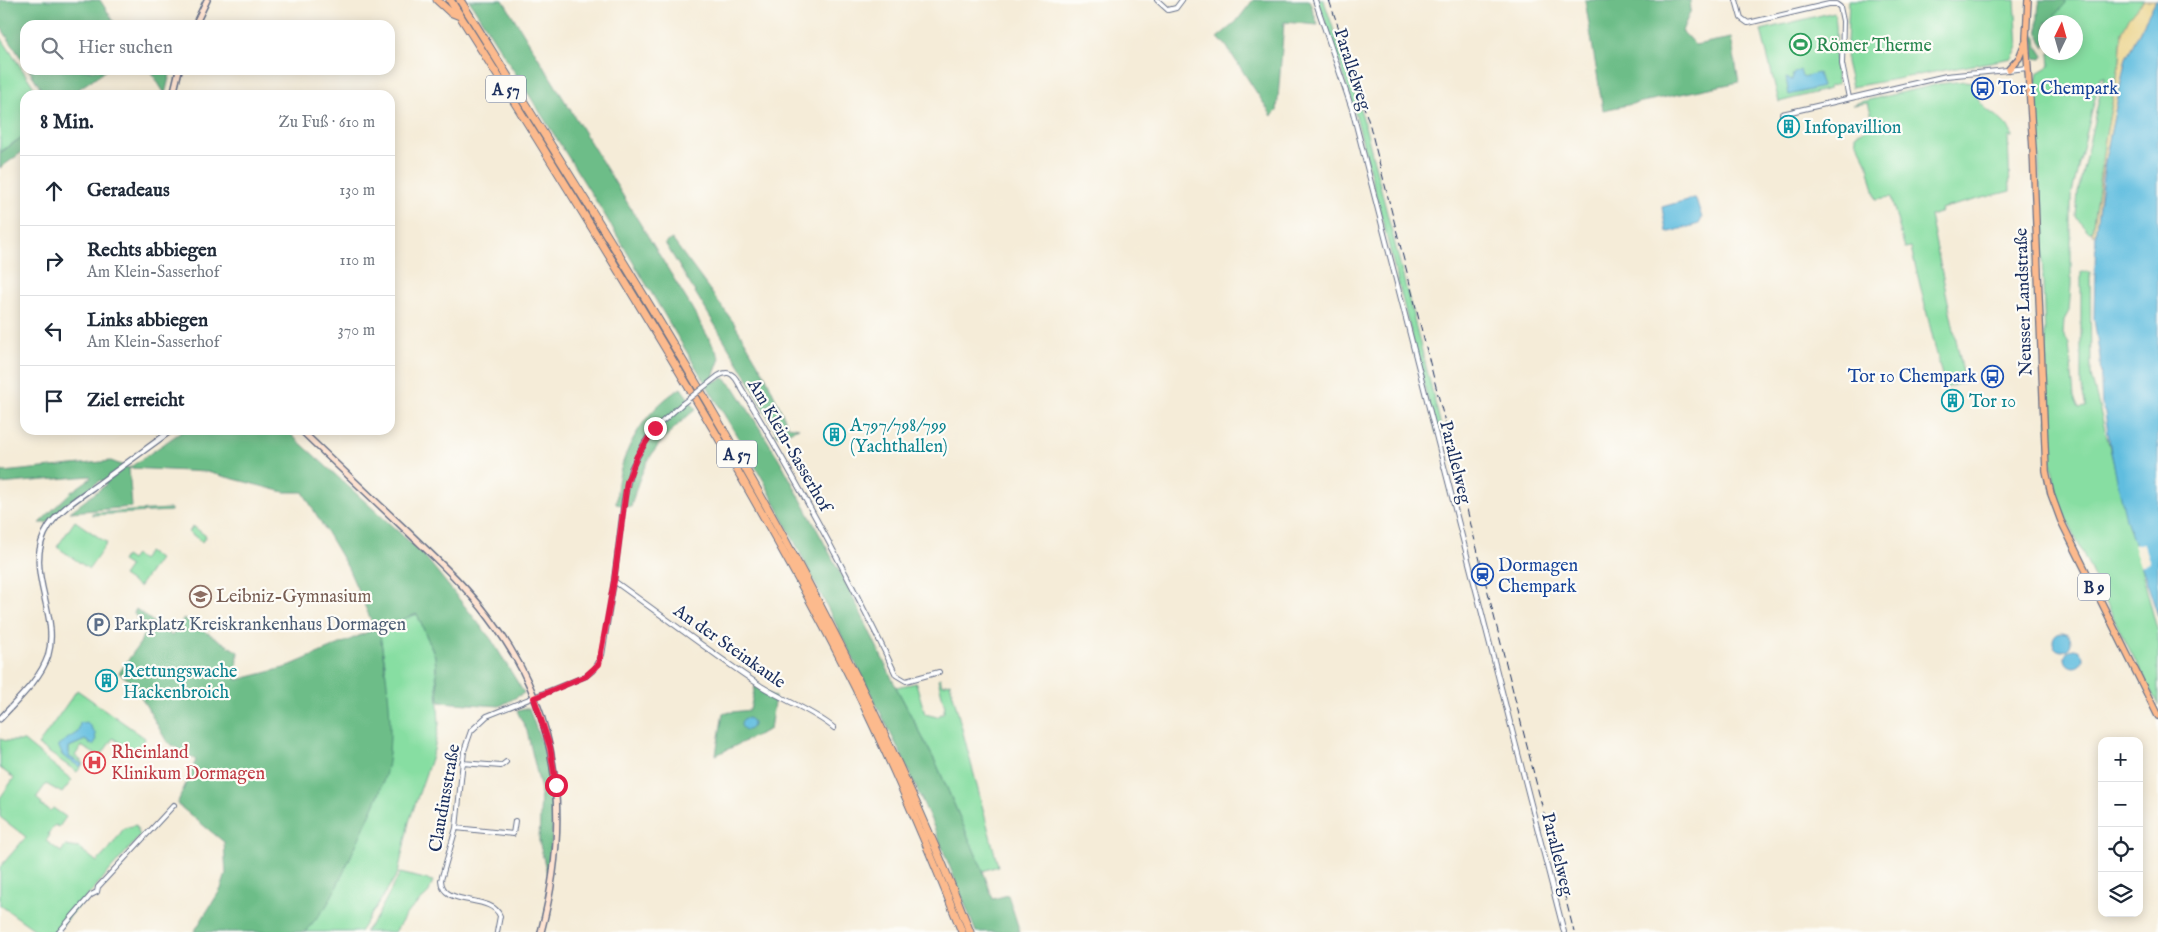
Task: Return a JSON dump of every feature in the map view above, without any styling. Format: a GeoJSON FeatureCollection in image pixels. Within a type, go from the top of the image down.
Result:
{"type":"FeatureCollection","features":[{"type":"Feature","properties":{"kind":"highway"},"geometry":{"type":"LineString","coordinates":[[437,0],[450,12],[460,16]]}},
{"type":"Feature","properties":{"kind":"highway","name":"A 57"},"geometry":{"type":"LineString","coordinates":[[450,0],[708,418],[783,551],[875,729],[906,797],[962,932]]}},
{"type":"Feature","properties":{"kind":"highway","name":"A 57"},"geometry":{"type":"LineString","coordinates":[[460,0],[644,297],[714,413],[791,548],[881,724],[929,829],[970,932]]}},
{"type":"Feature","properties":{"kind":"main road"},"geometry":{"type":"LineString","coordinates":[[197,20],[207,0]]}},
{"type":"Feature","properties":{"kind":"main road","name":"B 9"},"geometry":{"type":"LineString","coordinates":[[2028,0],[2026,38],[2028,68]]}},
{"type":"Feature","properties":{"kind":"main road"},"geometry":{"type":"LineString","coordinates":[[2009,69],[2020,58],[2026,38]]}},
{"type":"Feature","properties":{"kind":"main road","name":"Neusser Landstraße"},"geometry":{"type":"LineString","coordinates":[[2028,68],[2043,434],[2048,484],[2061,521],[2158,716]]}},
{"type":"Feature","properties":{"kind":"main road"},"geometry":{"type":"LineString","coordinates":[[174,90],[178,75]]}},
{"type":"Feature","properties":{"kind":"main road"},"geometry":{"type":"LineString","coordinates":[[306,435],[461,584],[502,636],[518,663],[534,698],[550,747],[558,804],[556,860],[541,932]]}},
{"type":"Feature","properties":{"kind":"street"},"geometry":{"type":"LineString","coordinates":[[1157,0],[1168,10],[1176,8],[1182,0]]}},
{"type":"Feature","properties":{"kind":"street","name":"Parallelweg"},"geometry":{"type":"LineString","coordinates":[[1315,0],[1355,117],[1564,932]]}},
{"type":"Feature","properties":{"kind":"street"},"geometry":{"type":"LineString","coordinates":[[1736,0],[1741,18],[1748,23],[1829,4],[1836,4],[1840,7]]}},
{"type":"Feature","properties":{"kind":"street"},"geometry":{"type":"LineString","coordinates":[[1841,1],[1840,7],[1843,21],[1842,64],[1849,98]]}},
{"type":"Feature","properties":{"kind":"street"},"geometry":{"type":"LineString","coordinates":[[1782,114],[1946,76],[2028,68]]}},
{"type":"Feature","properties":{"kind":"street","name":"Am Klein-Sasserhof"},"geometry":{"type":"LineString","coordinates":[[534,698],[586,676],[595,669],[602,655],[624,500],[631,469],[645,442],[655,428],[682,404],[724,372],[729,373],[736,379],[784,460],[859,597],[896,675],[900,679],[906,680],[939,672]]}},
{"type":"Feature","properties":{"kind":"street"},"geometry":{"type":"LineString","coordinates":[[0,719],[36,677],[47,657],[51,634],[38,559],[42,538],[49,525],[68,505],[165,435]]}},
{"type":"Feature","properties":{"kind":"street","name":"An der Steinkaule"},"geometry":{"type":"LineString","coordinates":[[614,581],[743,674],[789,702],[826,720],[834,728]]}},
{"type":"Feature","properties":{"kind":"street","name":"Claudiusstraße"},"geometry":{"type":"LineString","coordinates":[[497,932],[500,916],[495,908],[447,894],[441,885],[441,880],[456,828],[462,762],[467,740],[478,722],[498,711],[534,698]]}},
{"type":"Feature","properties":{"kind":"street"},"geometry":{"type":"LineString","coordinates":[[462,762],[501,766],[506,762]]}},
{"type":"Feature","properties":{"kind":"street"},"geometry":{"type":"LineString","coordinates":[[59,932],[91,895],[97,892],[98,887],[174,804]]}},
{"type":"Feature","properties":{"kind":"street"},"geometry":{"type":"LineString","coordinates":[[513,840],[515,821]]}},
{"type":"Feature","properties":{"kind":"street"},"geometry":{"type":"LineString","coordinates":[[456,828],[514,834]]}},
{"type":"Feature","properties":{"kind":"green space"},"geometry":{"type":"Polygon","coordinates":[[[0,0],[100,0],[113,20],[20,20],[20,56],[0,26],[0,0]]]}},
{"type":"Feature","properties":{"kind":"green space"},"geometry":{"type":"Polygon","coordinates":[[[469,0],[503,0],[690,305],[720,358],[711,383],[724,378],[734,387],[782,464],[853,597],[896,687],[937,765],[983,871],[993,899],[1008,895],[1020,932],[976,932],[931,820],[899,750],[764,481],[603,212],[469,0]]]}},
{"type":"Feature","properties":{"kind":"green space"},"geometry":{"type":"Polygon","coordinates":[[[1253,0],[1309,0],[1318,25],[1284,22],[1277,111],[1272,116],[1225,44],[1217,38],[1236,22],[1253,0]]]}},
{"type":"Feature","properties":{"kind":"green space"},"geometry":{"type":"Polygon","coordinates":[[[1317,0],[1324,0],[1363,118],[1442,430],[1436,432],[1354,108],[1329,30],[1317,0]]]}},
{"type":"Feature","properties":{"kind":"green space"},"geometry":{"type":"Polygon","coordinates":[[[1585,0],[1690,0],[1691,10],[1682,31],[1695,45],[1731,38],[1739,82],[1603,110],[1585,0]]]}},
{"type":"Feature","properties":{"kind":"green space"},"geometry":{"type":"Polygon","coordinates":[[[1849,0],[2015,0],[2018,47],[2012,58],[1852,87],[1846,62],[1849,0]]]}},
{"type":"Feature","properties":{"kind":"green space"},"geometry":{"type":"Polygon","coordinates":[[[2040,0],[2065,0],[2066,3],[2055,15],[2038,15],[2040,0]]]}},
{"type":"Feature","properties":{"kind":"green space"},"geometry":{"type":"Polygon","coordinates":[[[2065,0],[2144,0],[2122,32],[2120,61],[2105,140],[2092,231],[2088,231],[2076,217],[2078,192],[2104,77],[2100,78],[2071,197],[2071,285],[2069,311],[2064,320],[2063,334],[2069,344],[2074,397],[2079,408],[2086,407],[2081,386],[2081,272],[2090,272],[2091,376],[2158,633],[2158,705],[2111,613],[2058,500],[2049,452],[2036,81],[2038,73],[2050,66],[2050,60],[2083,60],[2083,15],[2054,15],[2066,3],[2065,0]]]}},
{"type":"Feature","properties":{"kind":"green space","name":"Römer Therme"},"geometry":{"type":"Polygon","coordinates":[[[1834,12],[1836,20],[1836,75],[1838,84],[1829,87],[1829,89],[1779,102],[1761,30],[1834,12]]]}},
{"type":"Feature","properties":{"kind":"green space"},"geometry":{"type":"Polygon","coordinates":[[[0,36],[20,66],[20,75],[26,75],[36,90],[20,90],[20,138],[0,152],[0,36]]]}},
{"type":"Feature","properties":{"kind":"green space"},"geometry":{"type":"Polygon","coordinates":[[[2034,36],[2036,36],[2038,58],[2034,58],[2034,36]]]}},
{"type":"Feature","properties":{"kind":"green space"},"geometry":{"type":"Polygon","coordinates":[[[32,75],[99,75],[77,90],[42,90],[32,75]]]}},
{"type":"Feature","properties":{"kind":"green space"},"geometry":{"type":"Polygon","coordinates":[[[153,75],[170,75],[166,90],[162,90],[153,75]]]}},
{"type":"Feature","properties":{"kind":"green space"},"geometry":{"type":"Polygon","coordinates":[[[1964,81],[1973,82],[1975,92],[1983,106],[2000,119],[2011,132],[2012,137],[2008,137],[2010,191],[1940,209],[1941,212],[1930,216],[1965,382],[1945,388],[1911,248],[1905,249],[1891,197],[1876,199],[1867,162],[1856,140],[1856,134],[1869,128],[1869,121],[1873,119],[1868,103],[1853,105],[1939,84],[1964,81]]]}},
{"type":"Feature","properties":{"kind":"green space"},"geometry":{"type":"Polygon","coordinates":[[[20,139],[20,154],[0,168],[0,153],[20,139]]]}},
{"type":"Feature","properties":{"kind":"green space"},"geometry":{"type":"Polygon","coordinates":[[[672,239],[734,323],[766,377],[788,426],[799,428],[778,436],[748,379],[665,243],[672,239]]]}},
{"type":"Feature","properties":{"kind":"green space"},"geometry":{"type":"Polygon","coordinates":[[[681,388],[696,409],[662,441],[654,452],[641,476],[631,507],[616,504],[618,480],[622,464],[634,438],[641,426],[659,405],[681,388]]]}},
{"type":"Feature","properties":{"kind":"green space"},"geometry":{"type":"Polygon","coordinates":[[[177,435],[292,435],[423,554],[491,639],[524,693],[500,706],[439,702],[435,656],[417,614],[379,628],[388,690],[390,738],[388,764],[375,804],[341,878],[325,908],[305,932],[194,932],[221,889],[226,874],[224,842],[177,804],[196,760],[167,742],[133,683],[119,673],[140,643],[145,630],[134,613],[136,609],[172,636],[184,618],[238,652],[237,680],[284,668],[375,629],[348,568],[303,492],[284,492],[207,472],[129,468],[177,435]]]}},
{"type":"Feature","properties":{"kind":"green space"},"geometry":{"type":"Polygon","coordinates":[[[111,461],[129,468],[132,507],[70,512],[107,484],[101,480],[68,503],[47,523],[39,523],[71,492],[91,478],[90,476],[0,484],[1,470],[3,472],[111,461]]]}},
{"type":"Feature","properties":{"kind":"green space"},"geometry":{"type":"Polygon","coordinates":[[[171,509],[171,511],[92,515],[92,513],[171,509]]]}},
{"type":"Feature","properties":{"kind":"green space"},"geometry":{"type":"Polygon","coordinates":[[[75,521],[107,543],[89,569],[57,547],[75,521]]]}},
{"type":"Feature","properties":{"kind":"green space"},"geometry":{"type":"Polygon","coordinates":[[[193,526],[206,536],[202,542],[189,532],[193,526]]]}},
{"type":"Feature","properties":{"kind":"green space"},"geometry":{"type":"Polygon","coordinates":[[[148,552],[159,559],[139,587],[123,576],[130,566],[122,561],[125,556],[131,560],[135,555],[142,560],[148,552]]]}},
{"type":"Feature","properties":{"kind":"green space"},"geometry":{"type":"Polygon","coordinates":[[[417,614],[435,656],[439,724],[434,750],[409,822],[398,873],[360,932],[305,932],[326,906],[380,792],[389,752],[385,663],[378,628],[417,614]]]}},
{"type":"Feature","properties":{"kind":"green space"},"geometry":{"type":"Polygon","coordinates":[[[940,678],[942,685],[950,683],[998,866],[983,871],[937,765],[896,687],[916,683],[925,714],[937,717],[943,713],[945,707],[938,679],[940,678]]]}},
{"type":"Feature","properties":{"kind":"green space"},"geometry":{"type":"Polygon","coordinates":[[[755,686],[775,697],[770,729],[716,755],[723,713],[750,710],[755,686]]]}},
{"type":"Feature","properties":{"kind":"green space"},"geometry":{"type":"Polygon","coordinates":[[[77,690],[145,738],[143,747],[138,747],[134,753],[113,738],[100,757],[81,746],[75,756],[84,763],[77,772],[38,745],[77,690]],[[78,732],[61,754],[80,767],[82,764],[69,757],[69,747],[85,740],[93,745],[78,732]]]}},
{"type":"Feature","properties":{"kind":"green space"},"geometry":{"type":"Polygon","coordinates":[[[529,708],[542,743],[552,794],[551,842],[547,873],[539,841],[541,790],[527,731],[517,711],[529,708]]]}},
{"type":"Feature","properties":{"kind":"green space"},"geometry":{"type":"Polygon","coordinates":[[[0,739],[24,741],[72,780],[62,793],[46,784],[36,798],[42,803],[41,805],[50,811],[53,808],[66,817],[59,827],[55,825],[48,834],[50,835],[46,841],[61,852],[65,846],[79,848],[97,862],[124,828],[136,825],[140,836],[56,932],[38,932],[0,905],[0,867],[26,837],[0,817],[0,798],[14,778],[0,768],[0,739]]]}},
{"type":"Feature","properties":{"kind":"green space"},"geometry":{"type":"Polygon","coordinates":[[[400,873],[433,881],[428,894],[407,913],[395,932],[365,932],[376,918],[400,873]]]}},
{"type":"Feature","properties":{"kind":"sand"},"geometry":{"type":"Polygon","coordinates":[[[2144,0],[2156,0],[2126,58],[2101,179],[2096,234],[2092,234],[2105,140],[2120,61],[2122,32],[2129,18],[2144,0]]]}},
{"type":"Feature","properties":{"kind":"water"},"geometry":{"type":"Polygon","coordinates":[[[2156,0],[2158,0],[2158,616],[2126,519],[2111,452],[2105,413],[2102,407],[2100,357],[2094,319],[2096,228],[2106,156],[2126,58],[2156,0]]]}},
{"type":"Feature","properties":{"kind":"water"},"geometry":{"type":"Polygon","coordinates":[[[1800,70],[1802,77],[1818,73],[1822,87],[1789,95],[1786,78],[1792,80],[1793,74],[1800,70]]]}},
{"type":"Feature","properties":{"kind":"water"},"geometry":{"type":"Polygon","coordinates":[[[1694,198],[1702,218],[1699,224],[1669,232],[1666,231],[1662,207],[1694,198]]]}},
{"type":"Feature","properties":{"kind":"water"},"geometry":{"type":"Polygon","coordinates":[[[2062,633],[2068,636],[2071,642],[2068,648],[2062,651],[2056,648],[2053,642],[2056,636],[2062,633]]]}},
{"type":"Feature","properties":{"kind":"water"},"geometry":{"type":"Polygon","coordinates":[[[2074,649],[2080,652],[2083,658],[2080,664],[2074,667],[2068,664],[2065,658],[2068,652],[2074,649]]]}},
{"type":"Feature","properties":{"kind":"water"},"geometry":{"type":"Polygon","coordinates":[[[745,718],[749,718],[753,724],[749,730],[745,730],[741,726],[741,722],[745,718]]]}},
{"type":"Feature","properties":{"kind":"water"},"geometry":{"type":"Polygon","coordinates":[[[87,722],[95,733],[96,741],[93,745],[85,740],[69,747],[69,757],[82,764],[80,767],[63,756],[58,745],[78,732],[80,723],[87,722]]]}},
{"type":"Feature","properties":{"kind":"pier"},"geometry":{"type":"Polygon","coordinates":[[[2143,543],[2150,563],[2140,566],[2133,545],[2143,543]]]}},
{"type":"Feature","properties":{"kind":"railway"},"geometry":{"type":"LineString","coordinates":[[1329,0],[1370,126],[1574,932]]}},
{"type":"Feature","properties":{"kind":"place","name":"Römer Therme"},"geometry":{"type":"Point","coordinates":[1800,45]}},
{"type":"Feature","properties":{"kind":"place","name":"Tor 1 Chempark"},"geometry":{"type":"Point","coordinates":[1982,88]}},
{"type":"Feature","properties":{"kind":"place","name":"Infopavillion"},"geometry":{"type":"Point","coordinates":[1788,127]}},
{"type":"Feature","properties":{"kind":"place","name":"Tor 10 Chempark"},"geometry":{"type":"Point","coordinates":[1993,376]}},
{"type":"Feature","properties":{"kind":"place","name":"Tor 10"},"geometry":{"type":"Point","coordinates":[1953,401]}},
{"type":"Feature","properties":{"kind":"place","name":"A797/798/799 (Yachthallen)"},"geometry":{"type":"Point","coordinates":[834,435]}},
{"type":"Feature","properties":{"kind":"place","name":"Dormagen Chempark"},"geometry":{"type":"Point","coordinates":[1482,575]}},
{"type":"Feature","properties":{"kind":"place","name":"Leibniz-Gymnasium"},"geometry":{"type":"Point","coordinates":[200,596]}},
{"type":"Feature","properties":{"kind":"place","name":"Parkplatz Kreiskrankenhaus Dormagen"},"geometry":{"type":"Point","coordinates":[98,624]}},
{"type":"Feature","properties":{"kind":"place","name":"Rettungswache Hackenbroich"},"geometry":{"type":"Point","coordinates":[107,681]}},
{"type":"Feature","properties":{"kind":"place","name":"Rheinland Klinikum Dormagen"},"geometry":{"type":"Point","coordinates":[95,762]}},
{"type":"Feature","properties":{"kind":"route"},"geometry":{"type":"LineString","coordinates":[[556,785],[550,747],[534,698],[586,676],[599,664],[614,581],[627,482],[637,456],[655,428]]}}]}
